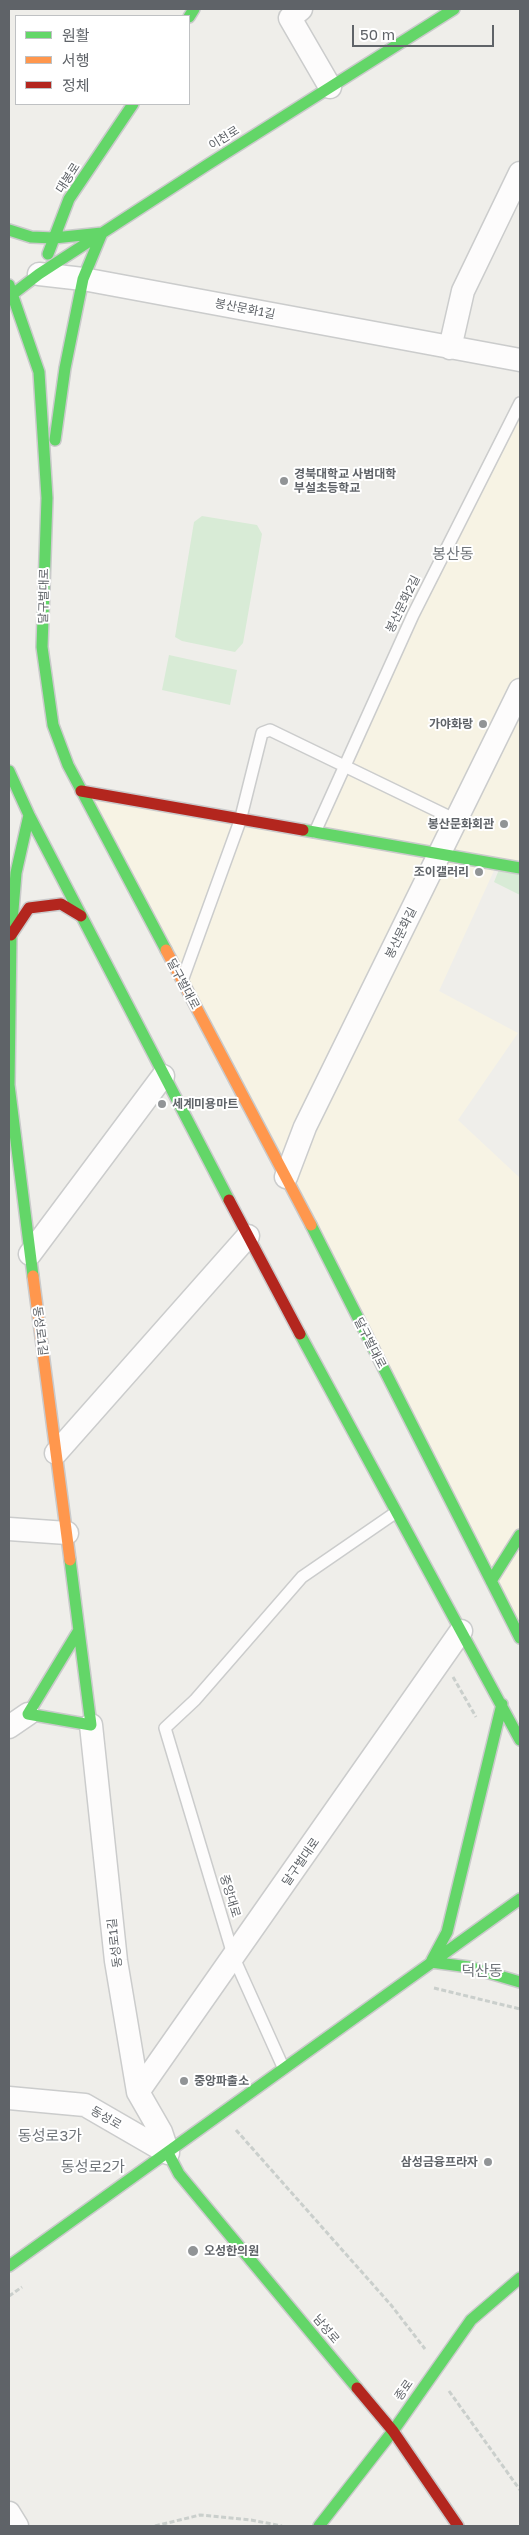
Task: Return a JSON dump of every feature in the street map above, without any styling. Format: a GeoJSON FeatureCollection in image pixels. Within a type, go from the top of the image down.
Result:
{"type":"FeatureCollection","features":[{"type":"Feature","properties":{"kind":"main road","name":"이천로"},"geometry":{"type":"LineString","coordinates":[[10,292],[454,9]]}},
{"type":"Feature","properties":{"kind":"main road","name":"대봉로"},"geometry":{"type":"LineString","coordinates":[[39,274],[69,199],[132,105]]}},
{"type":"Feature","properties":{"kind":"main road"},"geometry":{"type":"LineString","coordinates":[[9,230],[31,237],[54,238],[102,233],[83,279],[65,368],[46,498]]}},
{"type":"Feature","properties":{"kind":"main road","name":"달구벌대로"},"geometry":{"type":"LineString","coordinates":[[10,292],[39,372],[46,498],[42,647],[54,725],[68,765],[286,1177],[520,1638]]}},
{"type":"Feature","properties":{"kind":"main road"},"geometry":{"type":"LineString","coordinates":[[9,771],[28,815],[163,1076],[395,1513],[502,1704],[520,1740]]}},
{"type":"Feature","properties":{"kind":"main road"},"geometry":{"type":"LineString","coordinates":[[81,791],[520,868]]}},
{"type":"Feature","properties":{"kind":"main road","name":"동성로1길"},"geometry":{"type":"LineString","coordinates":[[28,815],[16,873],[11,935],[9,1085],[91,1725]]}},
{"type":"Feature","properties":{"kind":"main road"},"geometry":{"type":"LineString","coordinates":[[11,935],[29,908],[61,904],[81,916]]}},
{"type":"Feature","properties":{"kind":"main road"},"geometry":{"type":"LineString","coordinates":[[491,1581],[520,1535]]}},
{"type":"Feature","properties":{"kind":"main road"},"geometry":{"type":"LineString","coordinates":[[79,1630],[28,1714],[91,1725]]}},
{"type":"Feature","properties":{"kind":"main road"},"geometry":{"type":"LineString","coordinates":[[431,1962],[447,1932],[502,1704]]}},
{"type":"Feature","properties":{"kind":"main road"},"geometry":{"type":"LineString","coordinates":[[9,2266],[168,2153],[283,2067],[520,1899]]}},
{"type":"Feature","properties":{"kind":"main road"},"geometry":{"type":"LineString","coordinates":[[431,1962],[469,1967],[520,1982]]}},
{"type":"Feature","properties":{"kind":"main road","name":"남성로"},"geometry":{"type":"LineString","coordinates":[[168,2153],[179,2174],[393,2431],[458,2526]]}},
{"type":"Feature","properties":{"kind":"main road","name":"종로"},"geometry":{"type":"LineString","coordinates":[[319,2526],[393,2431],[471,2320],[520,2278]]}},
{"type":"Feature","properties":{"kind":"street"},"geometry":{"type":"LineString","coordinates":[[291,12],[330,87]]}},
{"type":"Feature","properties":{"kind":"street"},"geometry":{"type":"LineString","coordinates":[[450,348],[463,291],[520,173]]}},
{"type":"Feature","properties":{"kind":"street","name":"봉산문화1길"},"geometry":{"type":"LineString","coordinates":[[39,274],[83,279],[520,360]]}},
{"type":"Feature","properties":{"kind":"street","name":"봉산문화길"},"geometry":{"type":"LineString","coordinates":[[286,1177],[305,1127],[520,690]]}},
{"type":"Feature","properties":{"kind":"street"},"geometry":{"type":"LineString","coordinates":[[30,1254],[163,1076]]}},
{"type":"Feature","properties":{"kind":"street"},"geometry":{"type":"LineString","coordinates":[[56,1453],[248,1236]]}},
{"type":"Feature","properties":{"kind":"street"},"geometry":{"type":"LineString","coordinates":[[9,1528],[67,1533]]}},
{"type":"Feature","properties":{"kind":"street","name":"달구벌대로"},"geometry":{"type":"LineString","coordinates":[[138,2092],[234,1958],[461,1631]]}},
{"type":"Feature","properties":{"kind":"street"},"geometry":{"type":"LineString","coordinates":[[9,1727],[28,1714]]}},
{"type":"Feature","properties":{"kind":"street","name":"동성로1길"},"geometry":{"type":"LineString","coordinates":[[91,1725],[116,1960],[138,2092],[161,2132],[168,2153]]}},
{"type":"Feature","properties":{"kind":"street","name":"동성로"},"geometry":{"type":"LineString","coordinates":[[9,2098],[85,2105],[168,2153]]}},
{"type":"Feature","properties":{"kind":"street"},"geometry":{"type":"LineString","coordinates":[[9,2514],[17,2526]]}},
{"type":"Feature","properties":{"kind":"lane","name":"봉산문화2길"},"geometry":{"type":"LineString","coordinates":[[314,833],[413,615],[520,403]]}},
{"type":"Feature","properties":{"kind":"lane"},"geometry":{"type":"LineString","coordinates":[[182,982],[240,820],[262,733],[270,730],[456,820]]}},
{"type":"Feature","properties":{"kind":"lane","name":"중앙대로"},"geometry":{"type":"LineString","coordinates":[[283,2067],[234,1958],[165,1728],[195,1700],[302,1577],[395,1513]]}},
{"type":"Feature","properties":{"kind":"path"},"geometry":{"type":"LineString","coordinates":[[443,1659],[481,1726]]}},
{"type":"Feature","properties":{"kind":"path"},"geometry":{"type":"LineString","coordinates":[[431,1987],[520,2009]]}},
{"type":"Feature","properties":{"kind":"path"},"geometry":{"type":"LineString","coordinates":[[223,2113],[391,2305],[428,2352],[444,2384],[520,2490]]}},
{"type":"Feature","properties":{"kind":"path"},"geometry":{"type":"LineString","coordinates":[[155,2526],[200,2514],[282,2526]]}},
{"type":"Feature","properties":{"kind":"shaded area"},"geometry":{"type":"Polygon","coordinates":[[[520,405],[520,868],[497,864],[439,991],[518,1033],[458,1120],[520,1178],[520,1638],[81,791],[315,833],[520,405]]]}},
{"type":"Feature","properties":{"kind":"green space"},"geometry":{"type":"Polygon","coordinates":[[[202,516],[257,525],[262,534],[243,643],[235,652],[182,641],[175,637],[194,522],[202,516]]]}},
{"type":"Feature","properties":{"kind":"green space"},"geometry":{"type":"Polygon","coordinates":[[[169,655],[237,670],[230,705],[162,690],[169,655]]]}},
{"type":"Feature","properties":{"kind":"green space"},"geometry":{"type":"Polygon","coordinates":[[[500,867],[520,870],[520,895],[494,882],[500,867]]]}},
{"type":"Feature","properties":{"kind":"traffic: fast"},"geometry":{"type":"LineString","coordinates":[[190,15],[194,9]]}},
{"type":"Feature","properties":{"kind":"traffic: fast"},"geometry":{"type":"LineString","coordinates":[[9,297],[39,274],[207,165],[454,9]]}},
{"type":"Feature","properties":{"kind":"traffic: fast"},"geometry":{"type":"LineString","coordinates":[[48,254],[69,199],[132,105]]}},
{"type":"Feature","properties":{"kind":"traffic: fast"},"geometry":{"type":"LineString","coordinates":[[9,230],[31,237],[54,238],[102,233],[83,279],[65,368],[55,440]]}},
{"type":"Feature","properties":{"kind":"traffic: fast"},"geometry":{"type":"LineString","coordinates":[[9,285],[39,372],[47,498],[42,647],[53,725],[68,765],[166,950]]}},
{"type":"Feature","properties":{"kind":"traffic: fast"},"geometry":{"type":"LineString","coordinates":[[9,771],[29,815],[229,1200]]}},
{"type":"Feature","properties":{"kind":"traffic: fast"},"geometry":{"type":"LineString","coordinates":[[29,815],[16,873],[11,935],[9,1085],[33,1276]]}},
{"type":"Feature","properties":{"kind":"traffic: fast"},"geometry":{"type":"LineString","coordinates":[[303,830],[520,868]]}},
{"type":"Feature","properties":{"kind":"traffic: fast"},"geometry":{"type":"LineString","coordinates":[[311,1225],[520,1638]]}},
{"type":"Feature","properties":{"kind":"traffic: fast"},"geometry":{"type":"LineString","coordinates":[[300,1334],[520,1740]]}},
{"type":"Feature","properties":{"kind":"traffic: fast"},"geometry":{"type":"LineString","coordinates":[[491,1581],[520,1535]]}},
{"type":"Feature","properties":{"kind":"traffic: fast"},"geometry":{"type":"LineString","coordinates":[[70,1560],[91,1725],[28,1714],[79,1630]]}},
{"type":"Feature","properties":{"kind":"traffic: fast"},"geometry":{"type":"LineString","coordinates":[[432,1960],[447,1932],[502,1704]]}},
{"type":"Feature","properties":{"kind":"traffic: fast"},"geometry":{"type":"LineString","coordinates":[[9,2266],[520,1899]]}},
{"type":"Feature","properties":{"kind":"traffic: fast"},"geometry":{"type":"LineString","coordinates":[[431,1962],[469,1967],[520,1982]]}},
{"type":"Feature","properties":{"kind":"traffic: fast"},"geometry":{"type":"LineString","coordinates":[[168,2153],[179,2174],[357,2388]]}},
{"type":"Feature","properties":{"kind":"traffic: fast"},"geometry":{"type":"LineString","coordinates":[[319,2526],[393,2431],[471,2320],[520,2278]]}},
{"type":"Feature","properties":{"kind":"traffic: slow"},"geometry":{"type":"LineString","coordinates":[[166,950],[311,1225]]}},
{"type":"Feature","properties":{"kind":"traffic: slow"},"geometry":{"type":"LineString","coordinates":[[33,1276],[70,1560]]}},
{"type":"Feature","properties":{"kind":"traffic: jam"},"geometry":{"type":"LineString","coordinates":[[81,791],[303,830]]}},
{"type":"Feature","properties":{"kind":"traffic: jam"},"geometry":{"type":"LineString","coordinates":[[11,935],[29,908],[61,904],[81,916]]}},
{"type":"Feature","properties":{"kind":"traffic: jam"},"geometry":{"type":"LineString","coordinates":[[229,1200],[300,1334]]}},
{"type":"Feature","properties":{"kind":"traffic: jam"},"geometry":{"type":"LineString","coordinates":[[357,2388],[393,2431],[458,2526]]}},
{"type":"Feature","properties":{"kind":"place","name":"경북대학교 사범대학 부설초등학교"},"geometry":{"type":"Point","coordinates":[284,481]}},
{"type":"Feature","properties":{"kind":"place","name":"가야화랑"},"geometry":{"type":"Point","coordinates":[483,724]}},
{"type":"Feature","properties":{"kind":"place","name":"봉산문화회관"},"geometry":{"type":"Point","coordinates":[504,824]}},
{"type":"Feature","properties":{"kind":"place","name":"조이갤러리"},"geometry":{"type":"Point","coordinates":[479,872]}},
{"type":"Feature","properties":{"kind":"place","name":"세계미용마트"},"geometry":{"type":"Point","coordinates":[162,1104]}},
{"type":"Feature","properties":{"kind":"place","name":"중앙파출소"},"geometry":{"type":"Point","coordinates":[184,2081]}},
{"type":"Feature","properties":{"kind":"place","name":"삼성금융프라자"},"geometry":{"type":"Point","coordinates":[488,2162]}},
{"type":"Feature","properties":{"kind":"place","name":"오성한의원"},"geometry":{"type":"Point","coordinates":[193,2251]}},
{"type":"Feature","properties":{"kind":"district","name":"봉산동"},"geometry":{"type":"Point","coordinates":[453,554]}},
{"type":"Feature","properties":{"kind":"district","name":"덕산동"},"geometry":{"type":"Point","coordinates":[482,1971]}},
{"type":"Feature","properties":{"kind":"district","name":"동성로3가"},"geometry":{"type":"Point","coordinates":[50,2136]}},
{"type":"Feature","properties":{"kind":"district","name":"동성로2가"},"geometry":{"type":"Point","coordinates":[93,2167]}}]}
